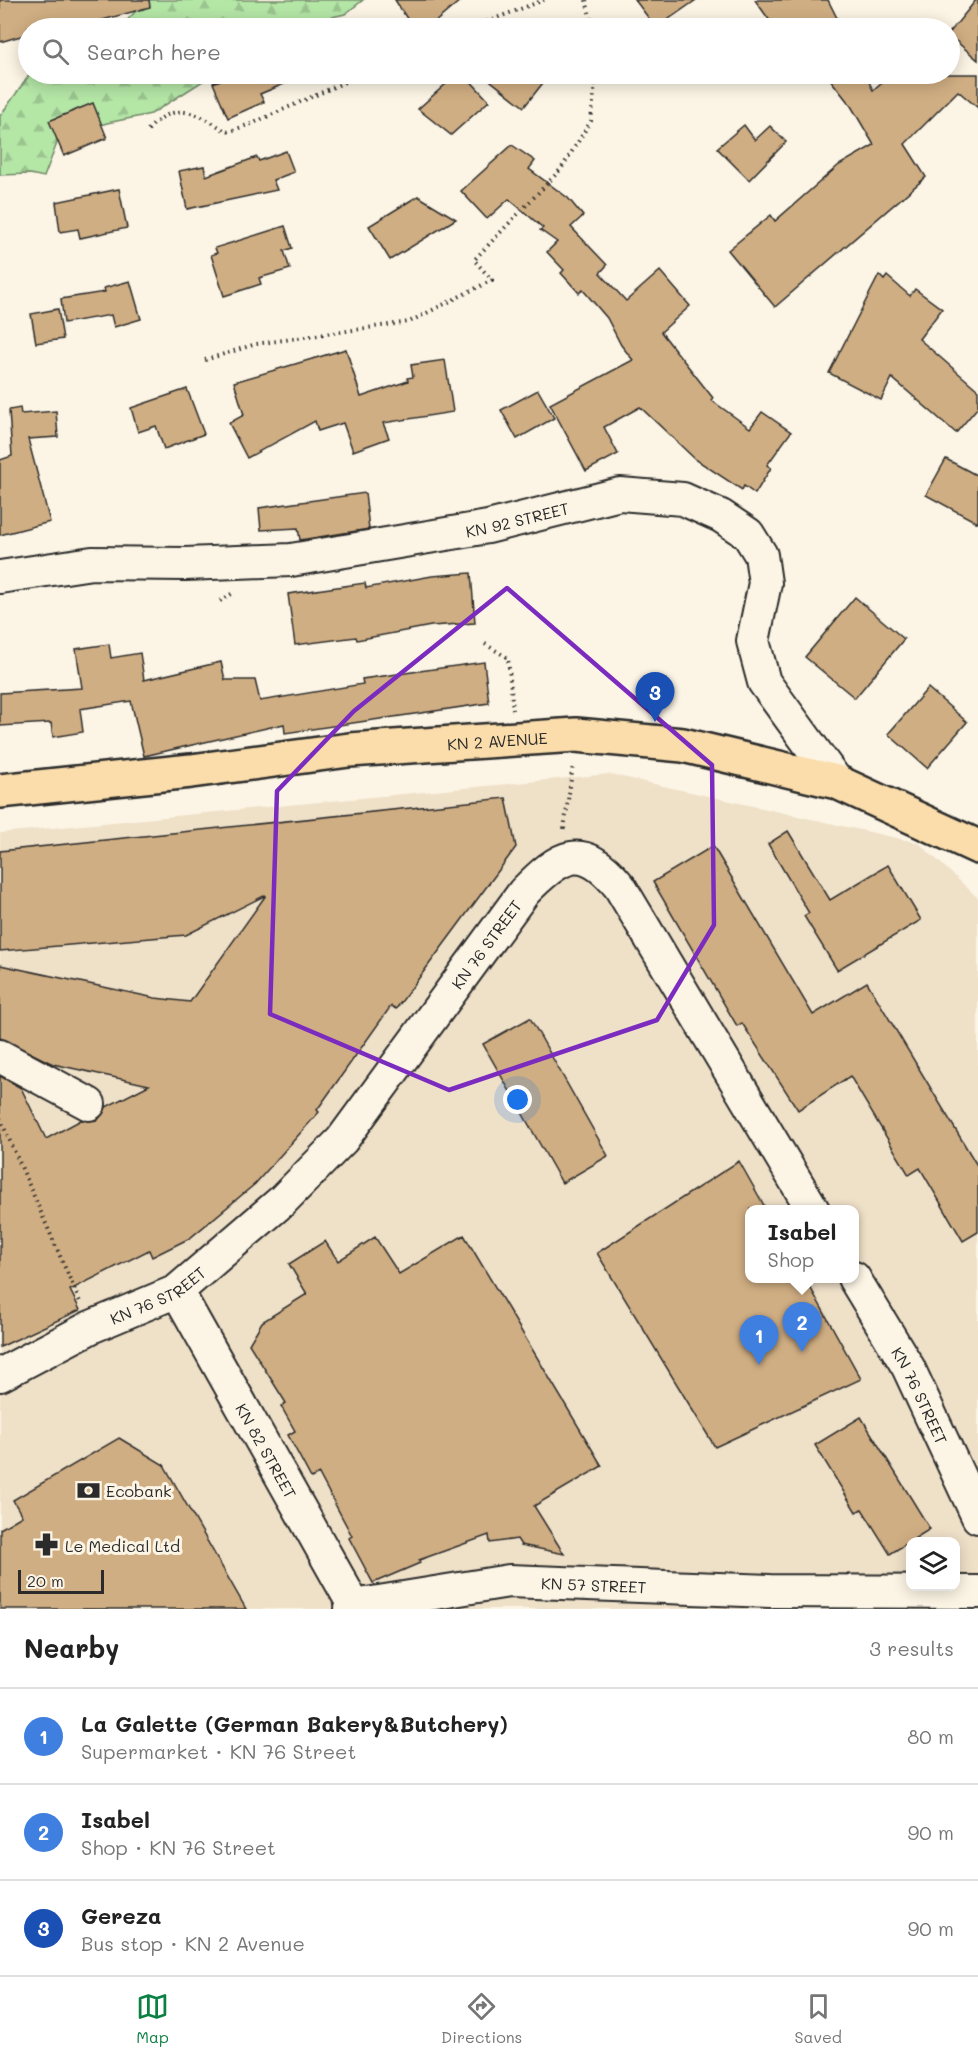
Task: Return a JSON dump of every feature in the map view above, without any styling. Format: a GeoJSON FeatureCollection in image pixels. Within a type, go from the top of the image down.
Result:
{"type":"FeatureCollection","features":[{"type":"Feature","properties":{"kind":"main road","name":"KN 2 AVENUE"},"geometry":{"type":"LineString","coordinates":[[0,791],[191,771],[349,750],[511,737],[576,735],[683,745],[837,782],[978,847]]}},
{"type":"Feature","properties":{"kind":"street","name":"KN 92 STREET"},"geometry":{"type":"LineString","coordinates":[[0,577],[92,563],[291,560],[478,529],[620,494],[682,499],[721,516],[748,534],[761,555],[765,583],[753,641],[764,682],[837,782]]}},
{"type":"Feature","properties":{"kind":"street"},"geometry":{"type":"LineString","coordinates":[[561,859],[575,858],[592,861],[609,873],[620,887],[811,1205]]}},
{"type":"Feature","properties":{"kind":"street","name":"KN 76 STREET"},"geometry":{"type":"LineString","coordinates":[[0,1375],[91,1327],[177,1291],[282,1201],[342,1140],[524,892],[561,859]]}},
{"type":"Feature","properties":{"kind":"street"},"geometry":{"type":"LineString","coordinates":[[0,1056],[89,1104]]}},
{"type":"Feature","properties":{"kind":"street","name":"KN 76 STREET"},"geometry":{"type":"LineString","coordinates":[[858,1283],[908,1367],[978,1517]]}},
{"type":"Feature","properties":{"kind":"street","name":"KN 82 STREET"},"geometry":{"type":"LineString","coordinates":[[177,1291],[354,1608]]}},
{"type":"Feature","properties":{"kind":"street","name":"KN 57 STREET"},"geometry":{"type":"LineString","coordinates":[[354,1608],[509,1581],[770,1591],[978,1592]]}},
{"type":"Feature","properties":{"kind":"path"},"geometry":{"type":"LineString","coordinates":[[496,18],[543,0]]}},
{"type":"Feature","properties":{"kind":"path"},"geometry":{"type":"LineString","coordinates":[[586,0],[590,18]]}},
{"type":"Feature","properties":{"kind":"path"},"geometry":{"type":"LineString","coordinates":[[148,130],[164,116],[179,111],[197,113],[227,132],[251,124],[341,84]]}},
{"type":"Feature","properties":{"kind":"path"},"geometry":{"type":"LineString","coordinates":[[205,360],[256,344],[409,322],[492,280],[474,260],[561,170],[591,121],[595,84]]}},
{"type":"Feature","properties":{"kind":"path"},"geometry":{"type":"LineString","coordinates":[[484,644],[508,658],[513,698],[511,737]]}},
{"type":"Feature","properties":{"kind":"path"},"geometry":{"type":"LineString","coordinates":[[561,859],[576,735]]}},
{"type":"Feature","properties":{"kind":"path","name":"KN 76 STREET"},"geometry":{"type":"LineString","coordinates":[[0,1118],[91,1327]]}},
{"type":"Feature","properties":{"kind":"highlighted area"},"geometry":{"type":"Polygon","coordinates":[[[507,588],[712,765],[714,925],[657,1020],[449,1090],[270,1014],[277,791],[354,711],[507,588]]]}},
{"type":"Feature","properties":{"kind":"shaded area"},"geometry":{"type":"Polygon","coordinates":[[[609,774],[919,843],[978,898],[978,1609],[0,1609],[0,833],[609,774]]]}},
{"type":"Feature","properties":{"kind":"green space"},"geometry":{"type":"Polygon","coordinates":[[[146,0],[363,0],[345,14],[328,18],[129,18],[146,0]]]}},
{"type":"Feature","properties":{"kind":"green space"},"geometry":{"type":"Polygon","coordinates":[[[23,84],[198,84],[151,114],[107,123],[59,138],[44,177],[30,174],[0,175],[0,116],[23,84]]]}},
{"type":"Feature","properties":{"kind":"building"},"geometry":{"type":"Polygon","coordinates":[[[0,0],[149,0],[150,7],[110,18],[18,18],[18,37],[0,42],[0,0]]]}},
{"type":"Feature","properties":{"kind":"building"},"geometry":{"type":"Polygon","coordinates":[[[395,0],[461,0],[440,18],[407,18],[395,0]]]}},
{"type":"Feature","properties":{"kind":"building"},"geometry":{"type":"Polygon","coordinates":[[[635,0],[696,0],[670,18],[648,18],[635,0]]]}},
{"type":"Feature","properties":{"kind":"building"},"geometry":{"type":"Polygon","coordinates":[[[755,0],[828,0],[837,18],[768,18],[755,0]]]}},
{"type":"Feature","properties":{"kind":"building"},"geometry":{"type":"Polygon","coordinates":[[[978,0],[978,60],[960,45],[960,20],[978,0]]]}},
{"type":"Feature","properties":{"kind":"building"},"geometry":{"type":"Polygon","coordinates":[[[960,74],[978,74],[978,108],[958,91],[905,144],[926,177],[775,307],[728,250],[771,215],[775,221],[839,165],[874,145],[851,106],[834,84],[870,84],[873,90],[880,84],[960,84],[960,74]]]}},
{"type":"Feature","properties":{"kind":"building"},"geometry":{"type":"Polygon","coordinates":[[[213,84],[284,84],[260,94],[264,102],[228,118],[213,84]]]}},
{"type":"Feature","properties":{"kind":"building"},"geometry":{"type":"Polygon","coordinates":[[[446,84],[473,84],[489,101],[451,135],[418,109],[446,84]]]}},
{"type":"Feature","properties":{"kind":"building"},"geometry":{"type":"Polygon","coordinates":[[[495,84],[542,84],[524,107],[495,84]]]}},
{"type":"Feature","properties":{"kind":"building"},"geometry":{"type":"Polygon","coordinates":[[[93,103],[107,138],[64,156],[49,121],[93,103]]]}},
{"type":"Feature","properties":{"kind":"building"},"geometry":{"type":"Polygon","coordinates":[[[744,125],[755,140],[770,126],[786,142],[749,180],[717,148],[744,125]]]}},
{"type":"Feature","properties":{"kind":"building"},"geometry":{"type":"Polygon","coordinates":[[[512,145],[535,161],[529,169],[568,198],[583,216],[571,227],[607,265],[600,273],[626,301],[660,271],[690,306],[661,332],[713,398],[711,400],[750,428],[762,412],[791,432],[767,465],[771,468],[755,494],[744,486],[742,490],[695,459],[640,407],[604,427],[618,454],[586,471],[550,404],[633,360],[621,345],[607,318],[583,290],[579,293],[561,273],[564,270],[547,252],[557,242],[540,230],[543,228],[509,199],[487,219],[461,191],[512,145]]]}},
{"type":"Feature","properties":{"kind":"building"},"geometry":{"type":"Polygon","coordinates":[[[286,151],[294,172],[273,180],[277,190],[187,209],[179,171],[204,166],[206,176],[257,157],[259,161],[286,151]]]}},
{"type":"Feature","properties":{"kind":"building"},"geometry":{"type":"Polygon","coordinates":[[[119,189],[127,228],[80,238],[78,229],[60,232],[56,202],[119,189]]]}},
{"type":"Feature","properties":{"kind":"building"},"geometry":{"type":"Polygon","coordinates":[[[418,196],[456,219],[390,260],[369,226],[418,196]]]}},
{"type":"Feature","properties":{"kind":"building"},"geometry":{"type":"Polygon","coordinates":[[[285,226],[292,248],[284,251],[290,269],[259,278],[261,284],[224,296],[211,255],[217,253],[215,248],[285,226]]]}},
{"type":"Feature","properties":{"kind":"building"},"geometry":{"type":"Polygon","coordinates":[[[879,275],[884,280],[887,276],[910,296],[915,289],[942,309],[919,339],[978,390],[978,407],[956,433],[892,378],[881,400],[829,373],[879,275]]]}},
{"type":"Feature","properties":{"kind":"building"},"geometry":{"type":"Polygon","coordinates":[[[130,281],[141,319],[114,327],[111,315],[64,323],[61,299],[105,292],[104,288],[130,281]]]}},
{"type":"Feature","properties":{"kind":"building"},"geometry":{"type":"Polygon","coordinates":[[[58,309],[63,339],[36,343],[31,314],[58,309]]]}},
{"type":"Feature","properties":{"kind":"building"},"geometry":{"type":"Polygon","coordinates":[[[346,349],[361,397],[408,381],[407,378],[413,377],[411,365],[445,360],[453,412],[383,423],[389,438],[353,451],[343,423],[318,431],[315,421],[247,458],[229,423],[244,415],[234,382],[346,349]]]}},
{"type":"Feature","properties":{"kind":"building"},"geometry":{"type":"Polygon","coordinates":[[[187,389],[204,434],[164,449],[156,426],[138,432],[131,408],[187,389]]]}},
{"type":"Feature","properties":{"kind":"building"},"geometry":{"type":"Polygon","coordinates":[[[538,390],[554,418],[517,439],[501,410],[538,390]]]}},
{"type":"Feature","properties":{"kind":"building"},"geometry":{"type":"Polygon","coordinates":[[[20,408],[21,414],[56,411],[58,437],[28,439],[50,522],[0,535],[0,460],[12,456],[9,410],[20,408]]]}},
{"type":"Feature","properties":{"kind":"building"},"geometry":{"type":"Polygon","coordinates":[[[946,459],[978,476],[978,523],[926,495],[946,459]]]}},
{"type":"Feature","properties":{"kind":"building"},"geometry":{"type":"Polygon","coordinates":[[[365,493],[369,529],[300,540],[298,528],[261,530],[259,508],[365,493]]]}},
{"type":"Feature","properties":{"kind":"building"},"geometry":{"type":"Polygon","coordinates":[[[471,573],[475,623],[431,626],[357,640],[356,637],[295,645],[288,594],[365,583],[366,588],[432,576],[471,573]]]}},
{"type":"Feature","properties":{"kind":"building"},"geometry":{"type":"Polygon","coordinates":[[[855,597],[904,639],[855,698],[805,657],[855,597]]]}},
{"type":"Feature","properties":{"kind":"building"},"geometry":{"type":"Polygon","coordinates":[[[109,644],[111,658],[140,653],[144,680],[221,662],[225,680],[255,680],[260,701],[363,684],[362,679],[484,662],[489,703],[285,733],[284,724],[144,756],[131,701],[80,709],[83,732],[53,737],[51,723],[0,726],[0,693],[82,688],[76,649],[109,644]]]}},
{"type":"Feature","properties":{"kind":"building"},"geometry":{"type":"Polygon","coordinates":[[[928,688],[967,722],[927,768],[888,734],[928,688]]]}},
{"type":"Feature","properties":{"kind":"building"},"geometry":{"type":"Polygon","coordinates":[[[506,798],[516,847],[396,1009],[391,1006],[317,1110],[319,1112],[255,1184],[190,1238],[152,1257],[149,1250],[70,1290],[80,1310],[0,1347],[0,1076],[21,1088],[46,1139],[81,1120],[98,1120],[106,1107],[149,1085],[53,1064],[0,1038],[0,965],[155,998],[190,1002],[266,895],[186,935],[0,951],[0,851],[506,798]]]}},
{"type":"Feature","properties":{"kind":"building"},"geometry":{"type":"Polygon","coordinates":[[[788,831],[830,900],[888,865],[921,920],[837,970],[804,916],[809,913],[768,844],[788,831]]]}},
{"type":"Feature","properties":{"kind":"building"},"geometry":{"type":"Polygon","coordinates":[[[713,846],[813,1015],[867,982],[978,1167],[978,1232],[963,1241],[920,1168],[909,1175],[850,1076],[798,1110],[742,1023],[737,1026],[653,882],[713,846]]]}},
{"type":"Feature","properties":{"kind":"building"},"geometry":{"type":"Polygon","coordinates":[[[530,1018],[608,1156],[562,1183],[483,1044],[530,1018]]]}},
{"type":"Feature","properties":{"kind":"building"},"geometry":{"type":"Polygon","coordinates":[[[739,1161],[764,1205],[745,1205],[745,1283],[808,1283],[861,1379],[715,1447],[597,1253],[739,1161]]]}},
{"type":"Feature","properties":{"kind":"building"},"geometry":{"type":"Polygon","coordinates":[[[464,1235],[602,1466],[534,1506],[564,1554],[521,1545],[517,1539],[490,1543],[489,1535],[419,1560],[420,1563],[373,1583],[349,1538],[352,1536],[319,1474],[311,1478],[288,1435],[295,1431],[281,1406],[286,1403],[249,1344],[262,1322],[307,1294],[289,1264],[325,1241],[338,1261],[375,1237],[399,1274],[464,1235]]]}},
{"type":"Feature","properties":{"kind":"building"},"geometry":{"type":"Polygon","coordinates":[[[861,1417],[930,1529],[917,1537],[906,1537],[906,1544],[890,1554],[862,1509],[856,1512],[815,1445],[861,1417]]]}},
{"type":"Feature","properties":{"kind":"building"},"geometry":{"type":"Polygon","coordinates":[[[119,1438],[164,1465],[246,1609],[0,1609],[0,1529],[22,1516],[13,1500],[119,1438]]]}},
{"type":"Feature","properties":{"kind":"place","name":"Gereza"},"geometry":{"type":"Point","coordinates":[655,722]}},
{"type":"Feature","properties":{"kind":"place","name":"Isabel"},"geometry":{"type":"Point","coordinates":[802,1352]}},
{"type":"Feature","properties":{"kind":"place","name":"La Galette (German Bakery&Butchery)"},"geometry":{"type":"Point","coordinates":[759,1365]}},
{"type":"Feature","properties":{"kind":"place","name":"Ecobank"},"geometry":{"type":"Point","coordinates":[88,1490]}},
{"type":"Feature","properties":{"kind":"place","name":"Le Medical Ltd"},"geometry":{"type":"Point","coordinates":[47,1545]}}]}
